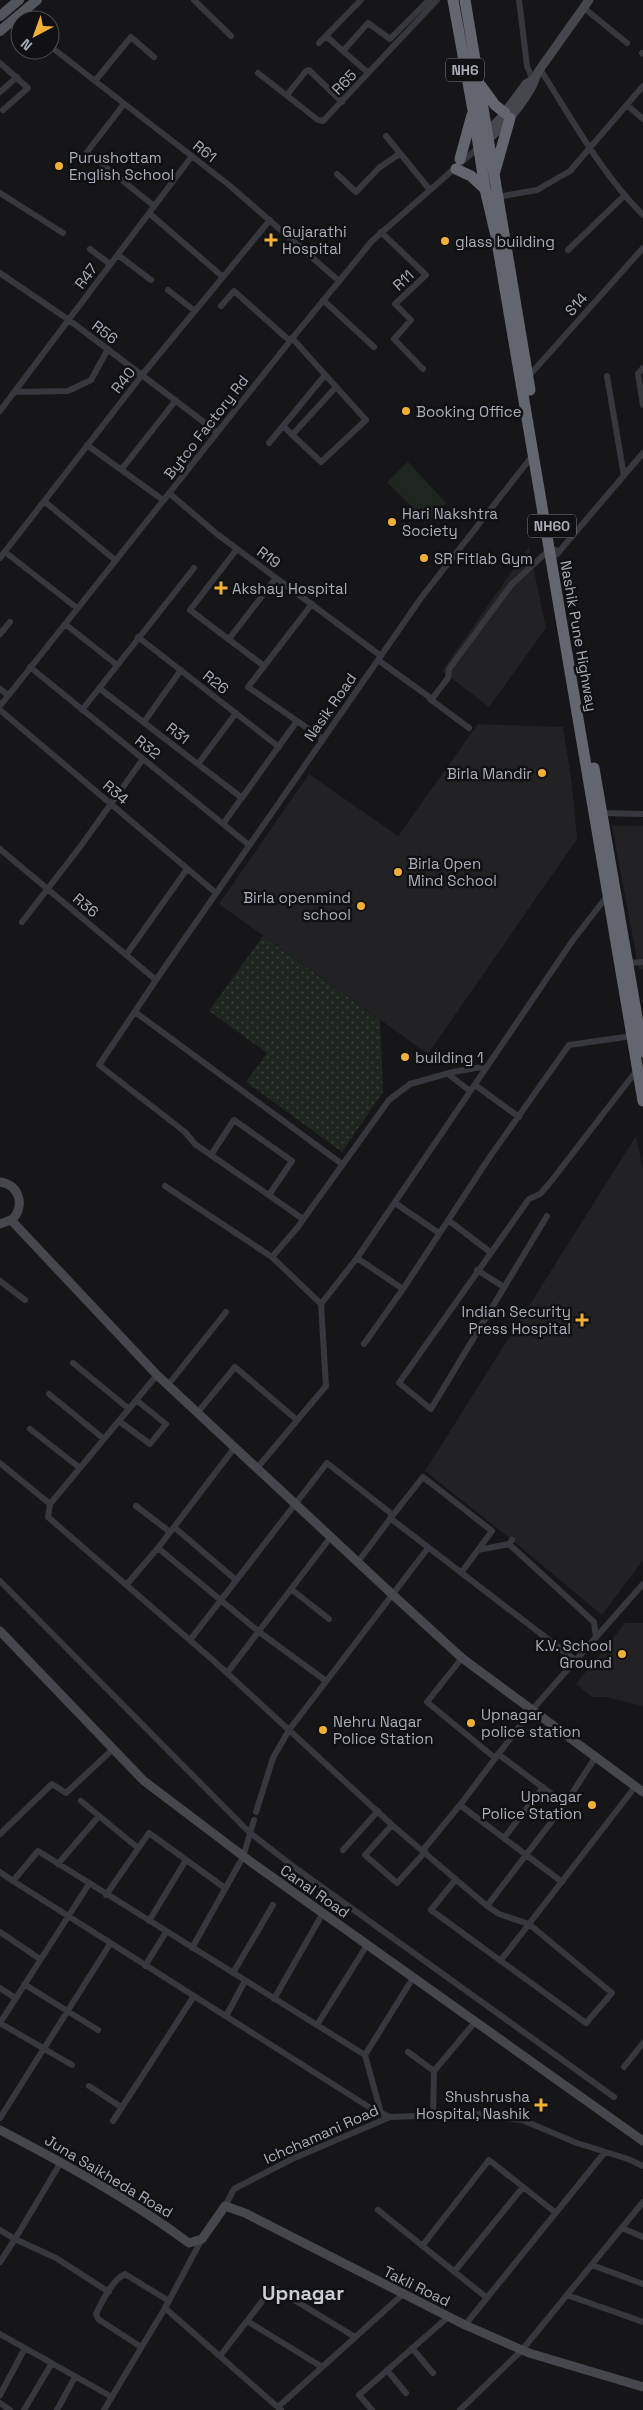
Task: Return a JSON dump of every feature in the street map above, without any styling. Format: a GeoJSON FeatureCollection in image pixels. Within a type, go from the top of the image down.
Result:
{"type":"FeatureCollection","features":[{"type":"Feature","properties":{"kind":"highway","name":"Nashik Pune Highway"},"geometry":{"type":"LineString","coordinates":[[453,0],[473,110],[494,175],[611,894],[643,1052]]}},
{"type":"Feature","properties":{"kind":"highway","name":"Nashik Pune Highway"},"geometry":{"type":"LineString","coordinates":[[465,0],[478,82],[485,189],[496,236],[533,455],[554,552],[602,813],[611,894],[628,963],[638,1029],[638,1069],[643,1101]]}},
{"type":"Feature","properties":{"kind":"highway"},"geometry":{"type":"LineString","coordinates":[[478,82],[495,105],[507,116],[494,175]]}},
{"type":"Feature","properties":{"kind":"highway"},"geometry":{"type":"LineString","coordinates":[[473,110],[458,164],[485,189]]}},
{"type":"Feature","properties":{"kind":"main road"},"geometry":{"type":"LineString","coordinates":[[0,16],[19,0]]}},
{"type":"Feature","properties":{"kind":"main road"},"geometry":{"type":"LineString","coordinates":[[27,10],[37,0]]}},
{"type":"Feature","properties":{"kind":"street"},"geometry":{"type":"LineString","coordinates":[[194,0],[231,36]]}},
{"type":"Feature","properties":{"kind":"street"},"geometry":{"type":"LineString","coordinates":[[320,43],[361,0]]}},
{"type":"Feature","properties":{"kind":"street"},"geometry":{"type":"LineString","coordinates":[[390,39],[429,0]]}},
{"type":"Feature","properties":{"kind":"street","name":"R65"},"geometry":{"type":"LineString","coordinates":[[258,73],[321,121],[342,102],[437,0]]}},
{"type":"Feature","properties":{"kind":"street"},"geometry":{"type":"LineString","coordinates":[[518,0],[527,66],[533,80]]}},
{"type":"Feature","properties":{"kind":"street"},"geometry":{"type":"LineString","coordinates":[[483,139],[507,116],[526,84],[533,80],[587,4],[627,43]]}},
{"type":"Feature","properties":{"kind":"street"},"geometry":{"type":"LineString","coordinates":[[343,51],[368,23],[396,45]]}},
{"type":"Feature","properties":{"kind":"street"},"geometry":{"type":"LineString","coordinates":[[326,36],[365,70]]}},
{"type":"Feature","properties":{"kind":"street"},"geometry":{"type":"LineString","coordinates":[[95,81],[131,37],[154,57]]}},
{"type":"Feature","properties":{"kind":"street","name":"R61"},"geometry":{"type":"LineString","coordinates":[[60,54],[192,156],[339,280]]}},
{"type":"Feature","properties":{"kind":"street"},"geometry":{"type":"LineString","coordinates":[[1,67],[17,77],[28,89],[1,109]]}},
{"type":"Feature","properties":{"kind":"street"},"geometry":{"type":"LineString","coordinates":[[540,69],[591,149],[624,196],[643,215]]}},
{"type":"Feature","properties":{"kind":"street"},"geometry":{"type":"LineString","coordinates":[[287,95],[306,71],[309,70],[342,102]]}},
{"type":"Feature","properties":{"kind":"street"},"geometry":{"type":"LineString","coordinates":[[0,92],[17,77]]}},
{"type":"Feature","properties":{"kind":"street"},"geometry":{"type":"LineString","coordinates":[[497,197],[537,190],[570,171],[591,149],[643,86]]}},
{"type":"Feature","properties":{"kind":"street"},"geometry":{"type":"LineString","coordinates":[[124,104],[87,152],[154,206]]}},
{"type":"Feature","properties":{"kind":"street"},"geometry":{"type":"LineString","coordinates":[[627,105],[643,119]]}},
{"type":"Feature","properties":{"kind":"street"},"geometry":{"type":"LineString","coordinates":[[386,136],[430,190]]}},
{"type":"Feature","properties":{"kind":"street","name":"Bytco Factory Rd"},"geometry":{"type":"LineString","coordinates":[[0,708],[30,667],[339,280],[381,232],[430,190],[483,139]]}},
{"type":"Feature","properties":{"kind":"street","name":"Bytco Factory Rd"},"geometry":{"type":"LineString","coordinates":[[445,176],[483,139]]}},
{"type":"Feature","properties":{"kind":"street"},"geometry":{"type":"LineString","coordinates":[[337,174],[356,192],[379,168],[399,154]]}},
{"type":"Feature","properties":{"kind":"street","name":"R47"},"geometry":{"type":"LineString","coordinates":[[0,411],[192,156]]}},
{"type":"Feature","properties":{"kind":"street"},"geometry":{"type":"LineString","coordinates":[[0,193],[63,233]]}},
{"type":"Feature","properties":{"kind":"street"},"geometry":{"type":"LineString","coordinates":[[568,250],[624,196]]}},
{"type":"Feature","properties":{"kind":"street"},"geometry":{"type":"LineString","coordinates":[[149,213],[223,277]]}},
{"type":"Feature","properties":{"kind":"street","name":"R40"},"geometry":{"type":"LineString","coordinates":[[0,558],[142,375],[270,220]]}},
{"type":"Feature","properties":{"kind":"street","name":"R11"},"geometry":{"type":"LineString","coordinates":[[381,232],[426,275],[396,304],[411,320],[394,339],[423,369]]}},
{"type":"Feature","properties":{"kind":"street","name":"S14"},"geometry":{"type":"LineString","coordinates":[[528,376],[643,248]]}},
{"type":"Feature","properties":{"kind":"street"},"geometry":{"type":"LineString","coordinates":[[90,249],[110,264]]}},
{"type":"Feature","properties":{"kind":"street"},"geometry":{"type":"LineString","coordinates":[[118,254],[151,280]]}},
{"type":"Feature","properties":{"kind":"street","name":"R56"},"geometry":{"type":"LineString","coordinates":[[0,274],[69,320],[217,432]]}},
{"type":"Feature","properties":{"kind":"street"},"geometry":{"type":"LineString","coordinates":[[168,290],[195,311]]}},
{"type":"Feature","properties":{"kind":"street"},"geometry":{"type":"LineString","coordinates":[[222,306],[234,291],[291,340],[366,420],[321,462],[283,426]]}},
{"type":"Feature","properties":{"kind":"street"},"geometry":{"type":"LineString","coordinates":[[323,300],[374,347]]}},
{"type":"Feature","properties":{"kind":"street"},"geometry":{"type":"LineString","coordinates":[[14,392],[68,391],[91,380],[108,349]]}},
{"type":"Feature","properties":{"kind":"street"},"geometry":{"type":"LineString","coordinates":[[643,368],[638,374],[643,405]]}},
{"type":"Feature","properties":{"kind":"street"},"geometry":{"type":"LineString","coordinates":[[269,443],[325,375]]}},
{"type":"Feature","properties":{"kind":"street"},"geometry":{"type":"LineString","coordinates":[[607,376],[624,476]]}},
{"type":"Feature","properties":{"kind":"street"},"geometry":{"type":"LineString","coordinates":[[292,435],[336,387]]}},
{"type":"Feature","properties":{"kind":"street"},"geometry":{"type":"LineString","coordinates":[[121,470],[176,400]]}},
{"type":"Feature","properties":{"kind":"street"},"geometry":{"type":"LineString","coordinates":[[87,445],[163,500]]}},
{"type":"Feature","properties":{"kind":"street"},"geometry":{"type":"LineString","coordinates":[[430,699],[433,698],[446,681],[449,669],[511,585],[554,552],[643,453]]}},
{"type":"Feature","properties":{"kind":"street","name":"Nasik Road"},"geometry":{"type":"LineString","coordinates":[[211,1155],[100,1065],[249,845],[422,598],[533,455]]}},
{"type":"Feature","properties":{"kind":"street","name":"R19"},"geometry":{"type":"LineString","coordinates":[[169,493],[237,549],[312,604],[468,728]]}},
{"type":"Feature","properties":{"kind":"street"},"geometry":{"type":"LineString","coordinates":[[44,501],[116,560]]}},
{"type":"Feature","properties":{"kind":"street"},"geometry":{"type":"LineString","coordinates":[[237,549],[190,610],[264,666]]}},
{"type":"Feature","properties":{"kind":"street"},"geometry":{"type":"LineString","coordinates":[[5,552],[77,608]]}},
{"type":"Feature","properties":{"kind":"street"},"geometry":{"type":"LineString","coordinates":[[82,710],[194,568]]}},
{"type":"Feature","properties":{"kind":"street"},"geometry":{"type":"LineString","coordinates":[[229,639],[276,578]]}},
{"type":"Feature","properties":{"kind":"street"},"geometry":{"type":"LineString","coordinates":[[312,604],[248,687],[323,739]]}},
{"type":"Feature","properties":{"kind":"street"},"geometry":{"type":"LineString","coordinates":[[0,634],[10,622]]}},
{"type":"Feature","properties":{"kind":"street"},"geometry":{"type":"LineString","coordinates":[[65,624],[117,665]]}},
{"type":"Feature","properties":{"kind":"street","name":"R26"},"geometry":{"type":"LineString","coordinates":[[138,637],[279,747]]}},
{"type":"Feature","properties":{"kind":"street","name":"R32"},"geometry":{"type":"LineString","coordinates":[[30,667],[249,845]]}},
{"type":"Feature","properties":{"kind":"street"},"geometry":{"type":"LineString","coordinates":[[144,722],[181,670]]}},
{"type":"Feature","properties":{"kind":"street","name":"R31"},"geometry":{"type":"LineString","coordinates":[[99,688],[242,798]]}},
{"type":"Feature","properties":{"kind":"street"},"geometry":{"type":"LineString","coordinates":[[0,689],[8,696]]}},
{"type":"Feature","properties":{"kind":"street","name":"R34"},"geometry":{"type":"LineString","coordinates":[[0,708],[216,893]]}},
{"type":"Feature","properties":{"kind":"street"},"geometry":{"type":"LineString","coordinates":[[198,764],[236,713]]}},
{"type":"Feature","properties":{"kind":"street"},"geometry":{"type":"LineString","coordinates":[[223,824],[297,721]]}},
{"type":"Feature","properties":{"kind":"street"},"geometry":{"type":"LineString","coordinates":[[22,922],[48,890],[144,759]]}},
{"type":"Feature","properties":{"kind":"street"},"geometry":{"type":"LineString","coordinates":[[602,813],[643,814]]}},
{"type":"Feature","properties":{"kind":"street","name":"R36"},"geometry":{"type":"LineString","coordinates":[[0,849],[156,980]]}},
{"type":"Feature","properties":{"kind":"street"},"geometry":{"type":"LineString","coordinates":[[126,955],[187,869]]}},
{"type":"Feature","properties":{"kind":"street"},"geometry":{"type":"LineString","coordinates":[[258,1468],[326,1386],[321,1304],[357,1258],[487,1066],[611,894]]}},
{"type":"Feature","properties":{"kind":"street"},"geometry":{"type":"LineString","coordinates":[[628,963],[643,962]]}},
{"type":"Feature","properties":{"kind":"street"},"geometry":{"type":"LineString","coordinates":[[135,1012],[342,1164]]}},
{"type":"Feature","properties":{"kind":"street"},"geometry":{"type":"LineString","coordinates":[[364,1344],[569,1046],[638,1029]]}},
{"type":"Feature","properties":{"kind":"street"},"geometry":{"type":"LineString","coordinates":[[272,1257],[303,1219],[389,1100],[410,1084],[487,1066]]}},
{"type":"Feature","properties":{"kind":"street"},"geometry":{"type":"LineString","coordinates":[[547,1216],[431,1409],[399,1383],[528,1199],[540,1194],[549,1184],[638,1069]]}},
{"type":"Feature","properties":{"kind":"street"},"geometry":{"type":"LineString","coordinates":[[448,1074],[470,1091]]}},
{"type":"Feature","properties":{"kind":"street"},"geometry":{"type":"LineString","coordinates":[[474,1085],[519,1117]]}},
{"type":"Feature","properties":{"kind":"street"},"geometry":{"type":"LineString","coordinates":[[269,1195],[292,1162],[234,1120],[211,1155],[303,1219]]}},
{"type":"Feature","properties":{"kind":"street"},"geometry":{"type":"LineString","coordinates":[[0,1182],[13,1188],[19,1198],[19,1209],[11,1220],[0,1224]]}},
{"type":"Feature","properties":{"kind":"street"},"geometry":{"type":"LineString","coordinates":[[165,1186],[272,1257],[321,1304]]}},
{"type":"Feature","properties":{"kind":"street"},"geometry":{"type":"LineString","coordinates":[[395,1203],[439,1233]]}},
{"type":"Feature","properties":{"kind":"street"},"geometry":{"type":"LineString","coordinates":[[11,1220],[157,1375],[392,1595],[462,1658],[531,1711],[639,1789],[500,1960]]}},
{"type":"Feature","properties":{"kind":"street"},"geometry":{"type":"LineString","coordinates":[[448,1220],[490,1252]]}},
{"type":"Feature","properties":{"kind":"street"},"geometry":{"type":"LineString","coordinates":[[357,1258],[403,1289]]}},
{"type":"Feature","properties":{"kind":"street"},"geometry":{"type":"LineString","coordinates":[[477,1270],[504,1287]]}},
{"type":"Feature","properties":{"kind":"street"},"geometry":{"type":"LineString","coordinates":[[0,1281],[25,1300]]}},
{"type":"Feature","properties":{"kind":"street"},"geometry":{"type":"LineString","coordinates":[[168,1385],[226,1312]]}},
{"type":"Feature","properties":{"kind":"street"},"geometry":{"type":"LineString","coordinates":[[73,1363],[129,1410]]}},
{"type":"Feature","properties":{"kind":"street"},"geometry":{"type":"LineString","coordinates":[[198,1412],[235,1367],[297,1420]]}},
{"type":"Feature","properties":{"kind":"street"},"geometry":{"type":"LineString","coordinates":[[157,1375],[50,1504],[48,1517],[227,1673],[392,1825],[424,1851],[487,1906],[499,1914],[529,1924],[612,1993],[586,2023],[431,1910],[456,1879]]}},
{"type":"Feature","properties":{"kind":"street"},"geometry":{"type":"LineString","coordinates":[[49,1394],[104,1439]]}},
{"type":"Feature","properties":{"kind":"street"},"geometry":{"type":"LineString","coordinates":[[119,1421],[150,1444],[166,1424],[136,1400]]}},
{"type":"Feature","properties":{"kind":"street"},"geometry":{"type":"LineString","coordinates":[[30,1429],[80,1468]]}},
{"type":"Feature","properties":{"kind":"street"},"geometry":{"type":"LineString","coordinates":[[127,1584],[158,1548],[235,1447]]}},
{"type":"Feature","properties":{"kind":"street"},"geometry":{"type":"LineString","coordinates":[[0,1463],[50,1504]]}},
{"type":"Feature","properties":{"kind":"street"},"geometry":{"type":"LineString","coordinates":[[190,1640],[327,1463],[428,1548],[575,1660]]}},
{"type":"Feature","properties":{"kind":"street"},"geometry":{"type":"LineString","coordinates":[[357,1563],[422,1477],[492,1531],[461,1573]]}},
{"type":"Feature","properties":{"kind":"street"},"geometry":{"type":"LineString","coordinates":[[136,1506],[172,1530],[236,1580]]}},
{"type":"Feature","properties":{"kind":"street"},"geometry":{"type":"LineString","coordinates":[[227,1673],[330,1538]]}},
{"type":"Feature","properties":{"kind":"street"},"geometry":{"type":"LineString","coordinates":[[478,1550],[511,1542],[594,1622],[596,1637]]}},
{"type":"Feature","properties":{"kind":"street"},"geometry":{"type":"LineString","coordinates":[[158,1548],[258,1631],[326,1681]]}},
{"type":"Feature","properties":{"kind":"street"},"geometry":{"type":"LineString","coordinates":[[256,1812],[273,1758],[289,1730],[428,1548]]}},
{"type":"Feature","properties":{"kind":"street"},"geometry":{"type":"LineString","coordinates":[[0,1581],[249,1832],[294,1867],[614,2097]]}},
{"type":"Feature","properties":{"kind":"street"},"geometry":{"type":"LineString","coordinates":[[392,1825],[365,1855],[397,1884],[531,1711],[643,1584]]}},
{"type":"Feature","properties":{"kind":"street"},"geometry":{"type":"LineString","coordinates":[[291,1589],[329,1618]]}},
{"type":"Feature","properties":{"kind":"street","name":"Canal Road"},"geometry":{"type":"LineString","coordinates":[[0,1631],[144,1781],[243,1857],[643,2141]]}},
{"type":"Feature","properties":{"kind":"street"},"geometry":{"type":"LineString","coordinates":[[462,1658],[427,1702],[496,1756],[565,1804]]}},
{"type":"Feature","properties":{"kind":"street"},"geometry":{"type":"LineString","coordinates":[[0,1834],[52,1784],[66,1793],[113,1749]]}},
{"type":"Feature","properties":{"kind":"street"},"geometry":{"type":"LineString","coordinates":[[487,1906],[565,1804],[595,1758]]}},
{"type":"Feature","properties":{"kind":"street"},"geometry":{"type":"LineString","coordinates":[[504,1838],[543,1787]]}},
{"type":"Feature","properties":{"kind":"street"},"geometry":{"type":"LineString","coordinates":[[81,1801],[98,1817],[138,1848]]}},
{"type":"Feature","properties":{"kind":"street"},"geometry":{"type":"LineString","coordinates":[[460,1805],[562,1882]]}},
{"type":"Feature","properties":{"kind":"street"},"geometry":{"type":"LineString","coordinates":[[343,1850],[378,1811]]}},
{"type":"Feature","properties":{"kind":"street"},"geometry":{"type":"LineString","coordinates":[[58,1864],[98,1817]]}},
{"type":"Feature","properties":{"kind":"street"},"geometry":{"type":"LineString","coordinates":[[192,1948],[243,1857],[254,1820]]}},
{"type":"Feature","properties":{"kind":"street"},"geometry":{"type":"LineString","coordinates":[[106,1895],[148,1833],[226,1888]]}},
{"type":"Feature","properties":{"kind":"street"},"geometry":{"type":"LineString","coordinates":[[14,1881],[38,1851],[318,2025],[365,2055],[381,2113]]}},
{"type":"Feature","properties":{"kind":"street"},"geometry":{"type":"LineString","coordinates":[[150,1921],[186,1860]]}},
{"type":"Feature","properties":{"kind":"street"},"geometry":{"type":"LineString","coordinates":[[0,1872],[110,1944],[390,2117]]}},
{"type":"Feature","properties":{"kind":"street"},"geometry":{"type":"LineString","coordinates":[[72,2065],[0,2023],[89,1884]]}},
{"type":"Feature","properties":{"kind":"street"},"geometry":{"type":"LineString","coordinates":[[233,1973],[272,1906]]}},
{"type":"Feature","properties":{"kind":"street"},"geometry":{"type":"LineString","coordinates":[[274,1999],[323,1914]]}},
{"type":"Feature","properties":{"kind":"street"},"geometry":{"type":"LineString","coordinates":[[0,1932],[40,1959]]}},
{"type":"Feature","properties":{"kind":"street"},"geometry":{"type":"LineString","coordinates":[[146,1966],[166,1932]]}},
{"type":"Feature","properties":{"kind":"street"},"geometry":{"type":"LineString","coordinates":[[0,2118],[66,2010],[110,1944]]}},
{"type":"Feature","properties":{"kind":"street"},"geometry":{"type":"LineString","coordinates":[[318,2025],[367,1945]]}},
{"type":"Feature","properties":{"kind":"street"},"geometry":{"type":"LineString","coordinates":[[365,2055],[413,1978]]}},
{"type":"Feature","properties":{"kind":"street"},"geometry":{"type":"LineString","coordinates":[[226,2016],[245,1980]]}},
{"type":"Feature","properties":{"kind":"street"},"geometry":{"type":"LineString","coordinates":[[24,1984],[98,2030]]}},
{"type":"Feature","properties":{"kind":"street"},"geometry":{"type":"LineString","coordinates":[[0,1988],[15,1998]]}},
{"type":"Feature","properties":{"kind":"street"},"geometry":{"type":"LineString","coordinates":[[113,2121],[194,1996]]}},
{"type":"Feature","properties":{"kind":"street"},"geometry":{"type":"LineString","coordinates":[[433,2116],[434,2071],[475,2022]]}},
{"type":"Feature","properties":{"kind":"street"},"geometry":{"type":"LineString","coordinates":[[624,2066],[643,2043]]}},
{"type":"Feature","properties":{"kind":"street"},"geometry":{"type":"LineString","coordinates":[[408,2052],[434,2071]]}},
{"type":"Feature","properties":{"kind":"street"},"geometry":{"type":"LineString","coordinates":[[89,2086],[122,2107]]}},
{"type":"Feature","properties":{"kind":"street","name":"Ichchamani Road"},"geometry":{"type":"LineString","coordinates":[[225,2206],[234,2189],[292,2159],[390,2117],[477,2114],[522,2120],[577,2143],[643,2166]]}},
{"type":"Feature","properties":{"kind":"street","name":"Juna Saikheda Road"},"geometry":{"type":"LineString","coordinates":[[0,2130],[61,2162],[164,2224],[189,2243],[202,2239]]}},
{"type":"Feature","properties":{"kind":"street"},"geometry":{"type":"LineString","coordinates":[[465,2325],[605,2152]]}},
{"type":"Feature","properties":{"kind":"street"},"geometry":{"type":"LineString","coordinates":[[422,2246],[489,2160],[556,2213]]}},
{"type":"Feature","properties":{"kind":"street"},"geometry":{"type":"LineString","coordinates":[[0,2262],[61,2162]]}},
{"type":"Feature","properties":{"kind":"street"},"geometry":{"type":"LineString","coordinates":[[454,2272],[523,2187]]}},
{"type":"Feature","properties":{"kind":"street"},"geometry":{"type":"LineString","coordinates":[[462,2410],[522,2350],[643,2202]]}},
{"type":"Feature","properties":{"kind":"street"},"geometry":{"type":"LineString","coordinates":[[104,2410],[165,2308],[202,2239],[225,2206]]}},
{"type":"Feature","properties":{"kind":"street","name":"Takli Road"},"geometry":{"type":"LineString","coordinates":[[225,2206],[245,2213],[448,2317],[522,2350],[643,2387]]}},
{"type":"Feature","properties":{"kind":"street"},"geometry":{"type":"LineString","coordinates":[[378,2210],[487,2298]]}},
{"type":"Feature","properties":{"kind":"street"},"geometry":{"type":"LineString","coordinates":[[622,2228],[643,2237]]}},
{"type":"Feature","properties":{"kind":"street"},"geometry":{"type":"LineString","coordinates":[[0,2230],[14,2239],[56,2258],[109,2292]]}},
{"type":"Feature","properties":{"kind":"street"},"geometry":{"type":"LineString","coordinates":[[592,2265],[643,2284]]}},
{"type":"Feature","properties":{"kind":"street"},"geometry":{"type":"LineString","coordinates":[[141,2347],[98,2319],[96,2314],[109,2292],[119,2277],[125,2274],[169,2301]]}},
{"type":"Feature","properties":{"kind":"street"},"geometry":{"type":"LineString","coordinates":[[220,2356],[273,2287],[355,2337]]}},
{"type":"Feature","properties":{"kind":"street"},"geometry":{"type":"LineString","coordinates":[[165,2308],[280,2408],[322,2367],[403,2294]]}},
{"type":"Feature","properties":{"kind":"street"},"geometry":{"type":"LineString","coordinates":[[567,2295],[643,2322]]}},
{"type":"Feature","properties":{"kind":"street"},"geometry":{"type":"LineString","coordinates":[[372,2410],[359,2395],[448,2317]]}},
{"type":"Feature","properties":{"kind":"street"},"geometry":{"type":"LineString","coordinates":[[247,2321],[322,2367]]}},
{"type":"Feature","properties":{"kind":"street"},"geometry":{"type":"LineString","coordinates":[[0,2334],[112,2397]]}},
{"type":"Feature","properties":{"kind":"street"},"geometry":{"type":"LineString","coordinates":[[0,2395],[25,2348]]}},
{"type":"Feature","properties":{"kind":"street"},"geometry":{"type":"LineString","coordinates":[[412,2348],[433,2373]]}},
{"type":"Feature","properties":{"kind":"street"},"geometry":{"type":"LineString","coordinates":[[24,2410],[52,2364]]}},
{"type":"Feature","properties":{"kind":"street"},"geometry":{"type":"LineString","coordinates":[[387,2370],[406,2393]]}},
{"type":"Feature","properties":{"kind":"street"},"geometry":{"type":"LineString","coordinates":[[57,2410],[75,2377]]}},
{"type":"Feature","properties":{"kind":"street"},"geometry":{"type":"LineString","coordinates":[[0,2403],[10,2410]]}},
{"type":"Feature","properties":{"kind":"shaded area"},"geometry":{"type":"Polygon","coordinates":[[[408,462],[446,503],[427,522],[387,482],[408,462]]]}},
{"type":"Feature","properties":{"kind":"shaded area"},"geometry":{"type":"Polygon","coordinates":[[[529,547],[546,628],[489,707],[442,671],[529,547]]]}},
{"type":"Feature","properties":{"kind":"shaded area","name":"Birla Open Mind School"},"geometry":{"type":"Polygon","coordinates":[[[478,724],[563,727],[572,785],[577,839],[428,1054],[219,904],[309,774],[398,836],[478,724]]]}},
{"type":"Feature","properties":{"kind":"shaded area"},"geometry":{"type":"Polygon","coordinates":[[[612,826],[643,826],[643,969],[639,970],[612,826]]]}},
{"type":"Feature","properties":{"kind":"shaded area"},"geometry":{"type":"Polygon","coordinates":[[[263,936],[380,1020],[383,1092],[342,1152],[246,1082],[267,1053],[209,1011],[263,936]]]}},
{"type":"Feature","properties":{"kind":"shaded area","name":"Indian Security Press Hospital"},"geometry":{"type":"Polygon","coordinates":[[[636,1136],[643,1169],[643,1560],[602,1615],[425,1471],[636,1136]]]}},
{"type":"Feature","properties":{"kind":"shaded area","name":"K.V. School Ground"},"geometry":{"type":"Polygon","coordinates":[[[625,1623],[643,1623],[643,1706],[605,1697],[592,1697],[576,1684],[625,1623]]]}},
{"type":"Feature","properties":{"kind":"place","name":"Purushottam English School"},"geometry":{"type":"Point","coordinates":[59,166]}},
{"type":"Feature","properties":{"kind":"place","name":"Gujarathi Hospital"},"geometry":{"type":"Point","coordinates":[271,240]}},
{"type":"Feature","properties":{"kind":"place","name":"glass building"},"geometry":{"type":"Point","coordinates":[445,241]}},
{"type":"Feature","properties":{"kind":"place","name":"Booking Office"},"geometry":{"type":"Point","coordinates":[406,411]}},
{"type":"Feature","properties":{"kind":"place","name":"Hari Nakshtra Society"},"geometry":{"type":"Point","coordinates":[392,522]}},
{"type":"Feature","properties":{"kind":"place","name":"SR Fitlab Gym"},"geometry":{"type":"Point","coordinates":[424,558]}},
{"type":"Feature","properties":{"kind":"place","name":"Akshay Hospital"},"geometry":{"type":"Point","coordinates":[221,588]}},
{"type":"Feature","properties":{"kind":"place","name":"Birla Mandir"},"geometry":{"type":"Point","coordinates":[542,773]}},
{"type":"Feature","properties":{"kind":"place","name":"Birla Open Mind School"},"geometry":{"type":"Point","coordinates":[398,872]}},
{"type":"Feature","properties":{"kind":"place","name":"Birla openmind school"},"geometry":{"type":"Point","coordinates":[361,906]}},
{"type":"Feature","properties":{"kind":"place","name":"building 1"},"geometry":{"type":"Point","coordinates":[405,1057]}},
{"type":"Feature","properties":{"kind":"place","name":"Indian Security Press Hospital"},"geometry":{"type":"Point","coordinates":[582,1320]}},
{"type":"Feature","properties":{"kind":"place","name":"K.V. School Ground"},"geometry":{"type":"Point","coordinates":[622,1654]}},
{"type":"Feature","properties":{"kind":"place","name":"Upnagar police station"},"geometry":{"type":"Point","coordinates":[471,1723]}},
{"type":"Feature","properties":{"kind":"place","name":"Nehru Nagar Police Station"},"geometry":{"type":"Point","coordinates":[323,1730]}},
{"type":"Feature","properties":{"kind":"place","name":"Upnagar Police Station"},"geometry":{"type":"Point","coordinates":[592,1805]}},
{"type":"Feature","properties":{"kind":"place","name":"Shushrusha Hospital, Nashik"},"geometry":{"type":"Point","coordinates":[541,2105]}},
{"type":"Feature","properties":{"kind":"district","name":"Upnagar"},"geometry":{"type":"Point","coordinates":[303,2293]}}]}
